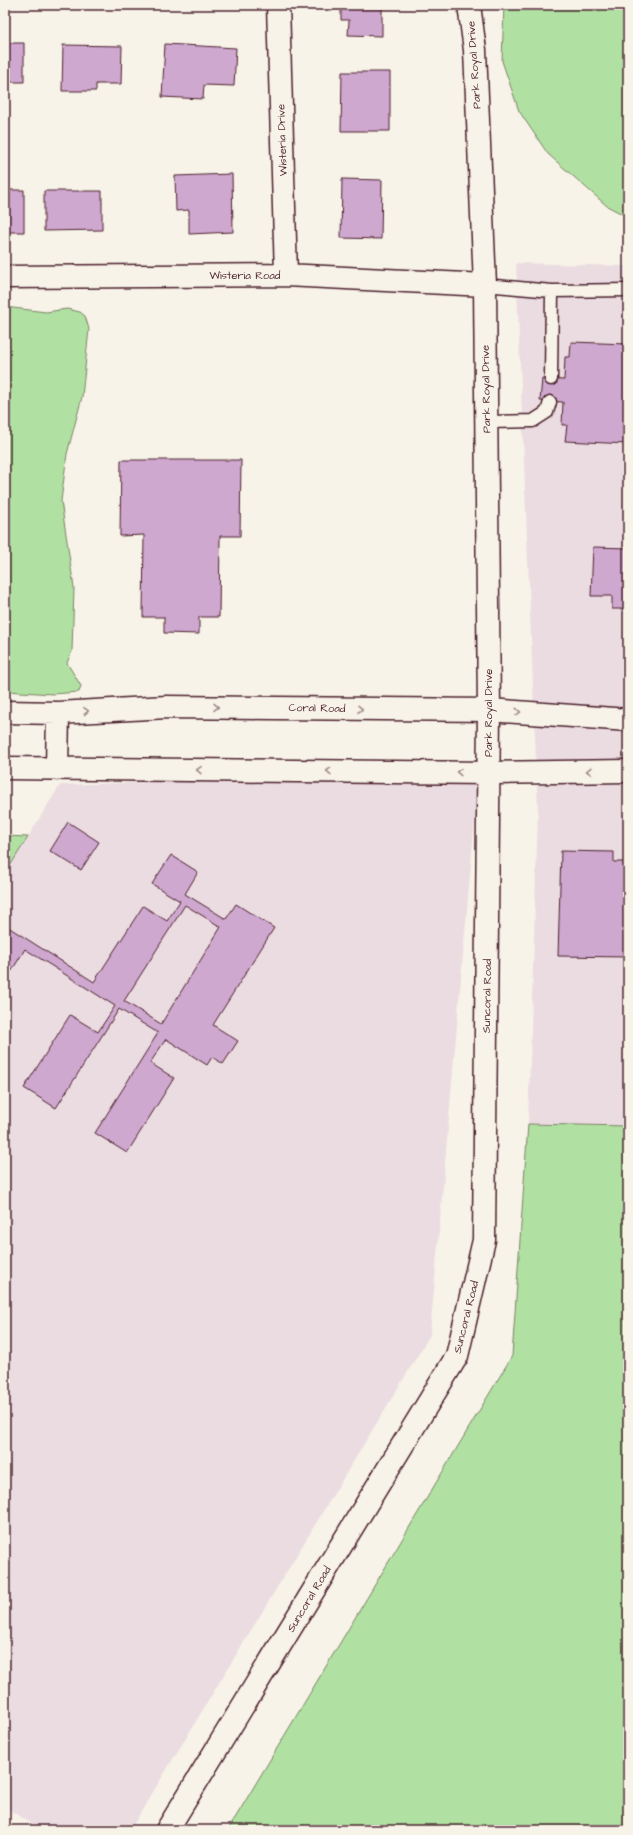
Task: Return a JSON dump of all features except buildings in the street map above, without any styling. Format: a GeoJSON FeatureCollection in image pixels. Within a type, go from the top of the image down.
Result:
{"type":"FeatureCollection","features":[{"type":"Feature","properties":{"kind":"street","name":"Wisteria Drive"},"geometry":{"type":"LineString","coordinates":[[278,5],[286,275]]}},
{"type":"Feature","properties":{"kind":"street","name":"Park Royal Drive"},"geometry":{"type":"LineString","coordinates":[[469,5],[475,50],[485,285],[489,773]]}},
{"type":"Feature","properties":{"kind":"street","name":"Wisteria Road"},"geometry":{"type":"LineString","coordinates":[[5,277],[286,275],[485,285]]}},
{"type":"Feature","properties":{"kind":"street","name":"Coral Road"},"geometry":{"type":"LineString","coordinates":[[5,712],[58,713],[167,707],[489,710],[628,720]]}},
{"type":"Feature","properties":{"kind":"street"},"geometry":{"type":"LineString","coordinates":[[57,769],[58,713]]}},
{"type":"Feature","properties":{"kind":"street"},"geometry":{"type":"LineString","coordinates":[[5,768],[489,773],[628,771]]}},
{"type":"Feature","properties":{"kind":"street","name":"Suncoral Road"},"geometry":{"type":"LineString","coordinates":[[167,1830],[457,1356],[484,1240],[489,773]]}},
{"type":"Feature","properties":{"kind":"lane"},"geometry":{"type":"LineString","coordinates":[[485,285],[552,290],[628,290]]}},
{"type":"Feature","properties":{"kind":"lane"},"geometry":{"type":"LineString","coordinates":[[551,379],[552,290]]}},
{"type":"Feature","properties":{"kind":"lane"},"geometry":{"type":"LineString","coordinates":[[486,422],[533,421],[547,412],[550,402]]}},
{"type":"Feature","properties":{"kind":"shaded area"},"geometry":{"type":"Polygon","coordinates":[[[516,263],[628,266],[628,1126],[528,1124],[538,811],[516,263]]]}},
{"type":"Feature","properties":{"kind":"shaded area"},"geometry":{"type":"Polygon","coordinates":[[[479,771],[430,1335],[130,1830],[41,1830],[5,1807],[5,874],[60,785],[479,771]]]}},
{"type":"Feature","properties":{"kind":"green space"},"geometry":{"type":"Polygon","coordinates":[[[504,5],[628,5],[628,217],[607,206],[548,154],[519,111],[502,61],[504,5]]]}},
{"type":"Feature","properties":{"kind":"green space"},"geometry":{"type":"Polygon","coordinates":[[[5,307],[46,312],[67,309],[80,312],[85,316],[89,329],[82,397],[67,454],[61,501],[74,588],[72,651],[67,663],[81,686],[79,692],[53,694],[5,691],[5,307]]]}},
{"type":"Feature","properties":{"kind":"green space"},"geometry":{"type":"Polygon","coordinates":[[[5,836],[28,837],[5,874],[5,836]]]}},
{"type":"Feature","properties":{"kind":"green space"},"geometry":{"type":"Polygon","coordinates":[[[528,1124],[628,1126],[628,1830],[228,1830],[512,1356],[528,1124]]]}}]}
